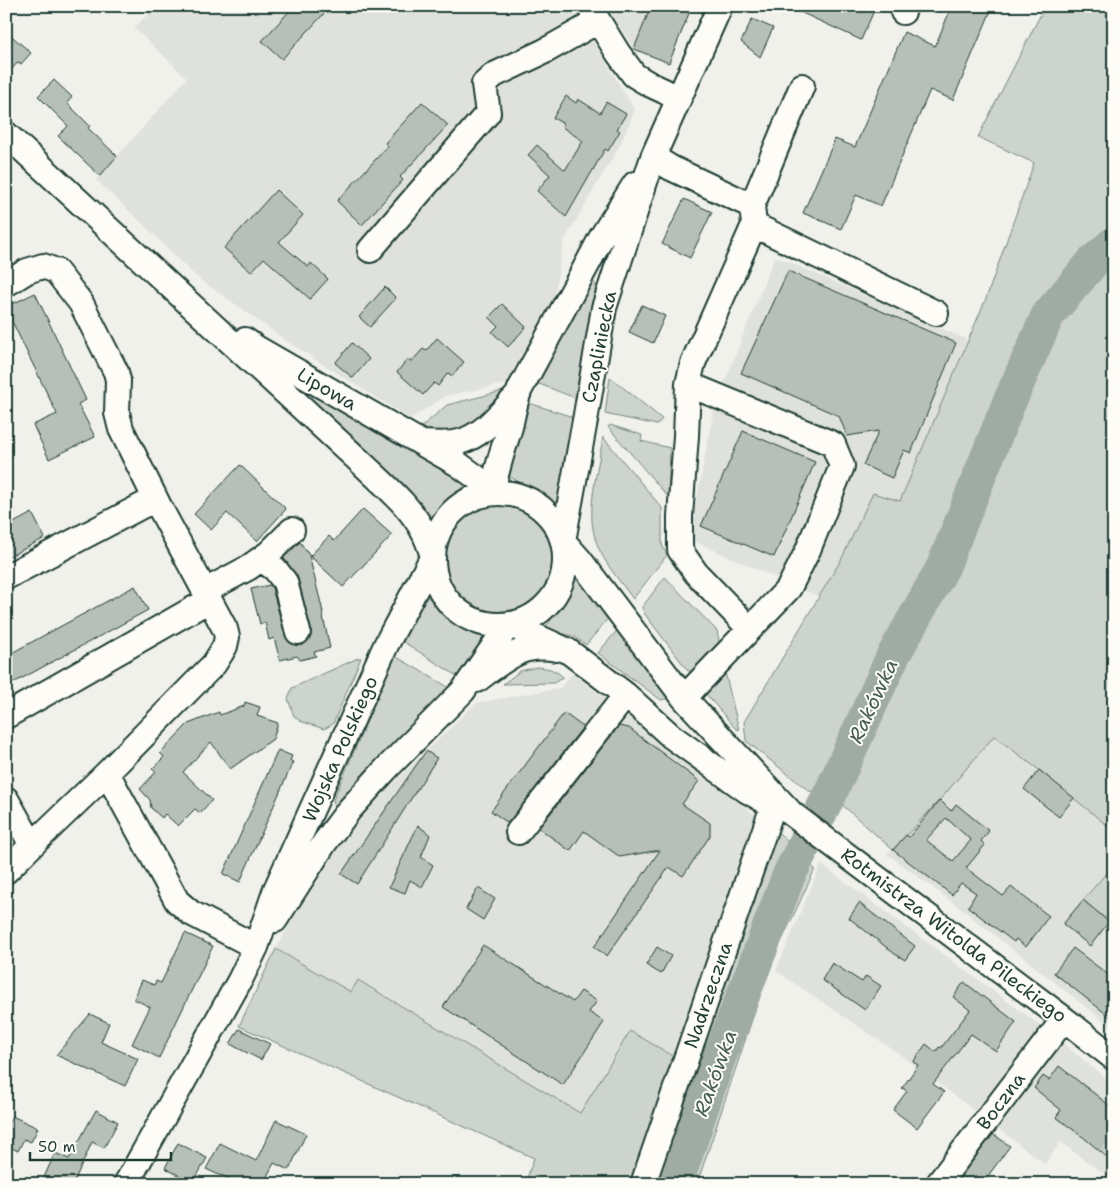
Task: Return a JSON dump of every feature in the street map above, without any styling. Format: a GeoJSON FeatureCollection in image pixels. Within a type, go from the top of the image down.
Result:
{"type":"FeatureCollection","features":[{"type":"Feature","properties":{"kind":"street","name":"Czapliniecka"},"geometry":{"type":"LineString","coordinates":[[563,541],[604,308],[653,157],[720,6]]}},
{"type":"Feature","properties":{"kind":"street"},"geometry":{"type":"LineString","coordinates":[[370,250],[488,113],[484,84],[494,75],[545,51],[594,14],[634,76],[679,98]]}},
{"type":"Feature","properties":{"kind":"street"},"geometry":{"type":"LineString","coordinates":[[750,629],[696,573],[680,550],[680,516],[688,384],[693,363],[753,216],[802,86]]}},
{"type":"Feature","properties":{"kind":"street","name":"Lipowa"},"geometry":{"type":"LineString","coordinates":[[6,134],[404,504],[425,535],[433,556]]}},
{"type":"Feature","properties":{"kind":"street","name":"Czapliniecka"},"geometry":{"type":"LineString","coordinates":[[492,493],[496,471],[518,394],[601,238],[653,157]]}},
{"type":"Feature","properties":{"kind":"street"},"geometry":{"type":"LineString","coordinates":[[653,157],[753,216],[936,313]]}},
{"type":"Feature","properties":{"kind":"street"},"geometry":{"type":"LineString","coordinates":[[6,284],[27,271],[43,266],[56,271],[81,303],[116,372],[118,380],[117,414],[121,429],[225,629],[226,636],[225,646],[214,664],[107,773],[6,871]]}},
{"type":"Feature","properties":{"kind":"street","name":"Lipowa"},"geometry":{"type":"LineString","coordinates":[[165,281],[258,349],[464,468],[492,493]]}},
{"type":"Feature","properties":{"kind":"street"},"geometry":{"type":"LineString","coordinates":[[684,698],[789,588],[808,550],[842,466],[833,444],[688,384]]}},
{"type":"Feature","properties":{"kind":"street"},"geometry":{"type":"LineString","coordinates":[[421,443],[443,444],[458,442],[476,435],[495,419],[518,394]]}},
{"type":"Feature","properties":{"kind":"street"},"geometry":{"type":"LineString","coordinates":[[492,493],[510,494],[528,499],[544,510],[556,524],[563,541],[566,560],[563,578],[554,595],[542,609],[527,619],[508,624],[489,624],[471,619],[455,608],[442,593],[435,575],[433,556],[436,538],[445,521],[458,507],[474,498],[492,493]]}},
{"type":"Feature","properties":{"kind":"street"},"geometry":{"type":"LineString","coordinates":[[6,577],[156,499]]}},
{"type":"Feature","properties":{"kind":"street"},"geometry":{"type":"LineString","coordinates":[[6,716],[202,604],[207,595],[269,553],[292,530]]}},
{"type":"Feature","properties":{"kind":"street","name":"Rotmistrza Witolda Pileckiego"},"geometry":{"type":"LineString","coordinates":[[563,541],[579,559],[684,698],[783,810]]}},
{"type":"Feature","properties":{"kind":"street","name":"Wojska Polskiego"},"geometry":{"type":"LineString","coordinates":[[126,1184],[240,980],[256,946],[276,889],[382,653],[433,556]]}},
{"type":"Feature","properties":{"kind":"street"},"geometry":{"type":"LineString","coordinates":[[261,559],[275,569],[285,582],[298,632]]}},
{"type":"Feature","properties":{"kind":"street","name":"Rotmistrza Witolda Pileckiego"},"geometry":{"type":"LineString","coordinates":[[508,624],[568,651],[626,695],[672,736],[746,790],[783,810],[836,846],[1114,1058]]}},
{"type":"Feature","properties":{"kind":"street","name":"Wojska Polskiego"},"geometry":{"type":"LineString","coordinates":[[256,946],[289,899],[325,842],[349,810],[386,768],[463,691],[508,624]]}},
{"type":"Feature","properties":{"kind":"street"},"geometry":{"type":"LineString","coordinates":[[463,691],[488,672],[522,651],[530,648],[548,647],[568,651]]}},
{"type":"Feature","properties":{"kind":"street"},"geometry":{"type":"LineString","coordinates":[[518,832],[626,695]]}},
{"type":"Feature","properties":{"kind":"street"},"geometry":{"type":"LineString","coordinates":[[107,773],[177,900],[191,913],[256,946]]}},
{"type":"Feature","properties":{"kind":"street"},"geometry":{"type":"LineString","coordinates":[[6,799],[32,845]]}},
{"type":"Feature","properties":{"kind":"street","name":"Nadrzeczna"},"geometry":{"type":"LineString","coordinates":[[643,1184],[783,810]]}},
{"type":"Feature","properties":{"kind":"street","name":"Boczna"},"geometry":{"type":"LineString","coordinates":[[938,1184],[1064,1019]]}},
{"type":"Feature","properties":{"kind":"shaded area"},"geometry":{"type":"Polygon","coordinates":[[[156,6],[572,6],[635,110],[621,143],[564,241],[553,302],[509,383],[446,396],[410,419],[291,344],[194,275],[96,180],[187,78],[134,28],[156,6]]]}},
{"type":"Feature","properties":{"kind":"shaded area"},"geometry":{"type":"Polygon","coordinates":[[[606,6],[693,6],[669,63],[634,49],[606,6]]]}},
{"type":"Feature","properties":{"kind":"shaded area"},"geometry":{"type":"Polygon","coordinates":[[[1045,6],[1114,6],[1114,831],[994,736],[945,794],[893,850],[830,794],[809,791],[746,741],[744,722],[841,560],[873,493],[900,501],[987,296],[1034,163],[978,137],[1045,6]]]}},
{"type":"Feature","properties":{"kind":"shaded area"},"geometry":{"type":"Polygon","coordinates":[[[775,256],[968,340],[900,501],[841,560],[819,597],[689,539],[714,408],[775,256]]]}},
{"type":"Feature","properties":{"kind":"shaded area"},"geometry":{"type":"Polygon","coordinates":[[[590,282],[594,282],[596,285],[578,399],[534,382],[590,282]]]}},
{"type":"Feature","properties":{"kind":"shaded area"},"geometry":{"type":"Polygon","coordinates":[[[610,377],[662,419],[657,425],[605,414],[610,377]]]}},
{"type":"Feature","properties":{"kind":"shaded area"},"geometry":{"type":"Polygon","coordinates":[[[310,391],[469,484],[472,488],[446,504],[433,521],[429,520],[413,497],[305,396],[310,391]]]}},
{"type":"Feature","properties":{"kind":"shaded area"},"geometry":{"type":"Polygon","coordinates":[[[503,391],[489,415],[453,435],[427,432],[420,428],[447,405],[503,391]]]}},
{"type":"Feature","properties":{"kind":"shaded area"},"geometry":{"type":"Polygon","coordinates":[[[526,402],[576,418],[558,508],[540,494],[505,474],[526,402]]]}},
{"type":"Feature","properties":{"kind":"shaded area"},"geometry":{"type":"Polygon","coordinates":[[[610,425],[642,435],[641,441],[670,448],[668,497],[608,427],[610,425]]]}},
{"type":"Feature","properties":{"kind":"shaded area"},"geometry":{"type":"Polygon","coordinates":[[[603,437],[662,508],[662,545],[667,555],[633,599],[603,557],[593,529],[593,496],[603,437]]]}},
{"type":"Feature","properties":{"kind":"shaded area"},"geometry":{"type":"Polygon","coordinates":[[[499,505],[520,509],[537,521],[549,538],[553,559],[549,580],[537,597],[520,609],[499,613],[478,609],[461,597],[449,580],[445,559],[449,538],[461,521],[478,509],[499,505]]]}},
{"type":"Feature","properties":{"kind":"shaded area"},"geometry":{"type":"Polygon","coordinates":[[[577,576],[580,577],[610,616],[586,645],[575,637],[547,629],[546,626],[569,596],[577,576]]]}},
{"type":"Feature","properties":{"kind":"shaded area"},"geometry":{"type":"Polygon","coordinates":[[[665,577],[717,631],[720,645],[693,671],[688,671],[644,613],[642,607],[665,577]]]}},
{"type":"Feature","properties":{"kind":"shaded area"},"geometry":{"type":"Polygon","coordinates":[[[421,598],[429,598],[458,627],[472,634],[487,637],[460,678],[402,641],[421,598]]]}},
{"type":"Feature","properties":{"kind":"shaded area"},"geometry":{"type":"Polygon","coordinates":[[[620,627],[667,691],[668,698],[661,700],[598,653],[620,627]]]}},
{"type":"Feature","properties":{"kind":"shaded area"},"geometry":{"type":"Polygon","coordinates":[[[395,656],[450,688],[340,804],[335,807],[333,800],[395,656]]]}},
{"type":"Feature","properties":{"kind":"shaded area"},"geometry":{"type":"Polygon","coordinates":[[[361,658],[333,724],[324,729],[300,721],[294,716],[288,699],[292,688],[361,658]]]}},
{"type":"Feature","properties":{"kind":"shaded area"},"geometry":{"type":"Polygon","coordinates":[[[537,667],[551,669],[563,677],[554,683],[503,684],[520,671],[537,667]]]}},
{"type":"Feature","properties":{"kind":"shaded area"},"geometry":{"type":"Polygon","coordinates":[[[573,673],[762,820],[676,1057],[630,1031],[580,1113],[359,980],[351,992],[276,949],[316,875],[351,830],[389,787],[476,703],[560,688],[573,673]]]}},
{"type":"Feature","properties":{"kind":"shaded area"},"geometry":{"type":"Polygon","coordinates":[[[723,675],[726,676],[739,730],[735,728],[706,694],[723,675]]]}},
{"type":"Feature","properties":{"kind":"shaded area"},"geometry":{"type":"Polygon","coordinates":[[[994,736],[1114,831],[1114,864],[1083,900],[1114,926],[1114,1029],[959,907],[886,853],[893,850],[945,794],[994,736]]]}},
{"type":"Feature","properties":{"kind":"shaded area"},"geometry":{"type":"Polygon","coordinates":[[[768,822],[815,869],[770,966],[697,1184],[525,1184],[534,1158],[239,1026],[276,949],[351,992],[358,980],[580,1113],[630,1031],[675,1057],[768,822]]]}},
{"type":"Feature","properties":{"kind":"shaded area"},"geometry":{"type":"Polygon","coordinates":[[[821,864],[1052,1034],[1114,1085],[1114,1181],[1060,1142],[1045,1164],[898,1053],[776,971],[821,864]]]}},
{"type":"Feature","properties":{"kind":"shaded area"},"geometry":{"type":"Polygon","coordinates":[[[1114,864],[1114,926],[1083,900],[1114,864]]]}},
{"type":"Feature","properties":{"kind":"building"},"geometry":{"type":"Polygon","coordinates":[[[294,6],[331,6],[282,59],[262,41],[294,6]]]}},
{"type":"Feature","properties":{"kind":"building"},"geometry":{"type":"Polygon","coordinates":[[[651,6],[692,6],[669,63],[634,49],[651,6]]]}},
{"type":"Feature","properties":{"kind":"building"},"geometry":{"type":"Polygon","coordinates":[[[787,6],[876,6],[861,40],[787,6]]]}},
{"type":"Feature","properties":{"kind":"building"},"geometry":{"type":"Polygon","coordinates":[[[952,6],[993,6],[953,100],[930,90],[881,206],[856,195],[841,229],[803,213],[835,139],[855,147],[904,32],[935,46],[952,6]]]}},
{"type":"Feature","properties":{"kind":"building"},"geometry":{"type":"Polygon","coordinates":[[[752,19],[773,28],[760,57],[741,42],[752,19]]]}},
{"type":"Feature","properties":{"kind":"building"},"geometry":{"type":"Polygon","coordinates":[[[6,31],[31,53],[21,64],[18,62],[6,76],[6,31]]]}},
{"type":"Feature","properties":{"kind":"building"},"geometry":{"type":"Polygon","coordinates":[[[54,80],[72,97],[67,103],[90,126],[88,128],[117,156],[100,176],[58,136],[68,126],[38,96],[54,80]]]}},
{"type":"Feature","properties":{"kind":"building"},"geometry":{"type":"Polygon","coordinates":[[[566,96],[576,103],[578,99],[600,113],[606,102],[626,114],[617,129],[620,131],[608,151],[605,149],[566,217],[537,191],[550,175],[528,155],[537,145],[565,170],[583,141],[562,127],[564,124],[553,118],[566,96]]]}},
{"type":"Feature","properties":{"kind":"building"},"geometry":{"type":"Polygon","coordinates":[[[422,102],[448,125],[400,177],[403,180],[362,225],[337,201],[388,146],[385,143],[422,102]]]}},
{"type":"Feature","properties":{"kind":"building"},"geometry":{"type":"Polygon","coordinates":[[[276,190],[303,215],[279,242],[308,267],[311,263],[328,279],[310,299],[264,258],[251,272],[224,248],[276,190]]]}},
{"type":"Feature","properties":{"kind":"building"},"geometry":{"type":"Polygon","coordinates":[[[684,199],[712,212],[690,258],[662,244],[684,199]]]}},
{"type":"Feature","properties":{"kind":"building"},"geometry":{"type":"Polygon","coordinates":[[[788,271],[956,343],[911,453],[904,450],[892,478],[863,465],[879,431],[847,436],[839,416],[741,373],[788,271]]]}},
{"type":"Feature","properties":{"kind":"building"},"geometry":{"type":"Polygon","coordinates":[[[385,287],[396,298],[370,327],[359,317],[385,287]]]}},
{"type":"Feature","properties":{"kind":"building"},"geometry":{"type":"Polygon","coordinates":[[[35,293],[86,400],[78,404],[95,437],[49,459],[33,425],[57,414],[6,309],[6,307],[35,293]]]}},
{"type":"Feature","properties":{"kind":"building"},"geometry":{"type":"Polygon","coordinates":[[[502,304],[526,327],[508,347],[492,332],[498,326],[489,317],[502,304]]]}},
{"type":"Feature","properties":{"kind":"building"},"geometry":{"type":"Polygon","coordinates":[[[642,305],[665,316],[653,343],[629,332],[642,305]]]}},
{"type":"Feature","properties":{"kind":"building"},"geometry":{"type":"Polygon","coordinates":[[[437,338],[464,362],[452,376],[448,373],[438,386],[434,383],[423,395],[397,372],[407,360],[412,361],[423,349],[426,351],[437,338]]]}},
{"type":"Feature","properties":{"kind":"building"},"geometry":{"type":"Polygon","coordinates":[[[352,343],[369,359],[353,378],[335,363],[352,343]]]}},
{"type":"Feature","properties":{"kind":"building"},"geometry":{"type":"Polygon","coordinates":[[[743,431],[815,462],[774,557],[701,526],[743,431]]]}},
{"type":"Feature","properties":{"kind":"building"},"geometry":{"type":"Polygon","coordinates":[[[240,465],[286,509],[257,541],[227,513],[211,530],[194,514],[240,465]]]}},
{"type":"Feature","properties":{"kind":"building"},"geometry":{"type":"Polygon","coordinates":[[[363,509],[392,535],[343,587],[310,556],[329,536],[334,541],[363,509]]]}},
{"type":"Feature","properties":{"kind":"building"},"geometry":{"type":"Polygon","coordinates":[[[32,513],[45,538],[6,558],[6,527],[32,513]]]}},
{"type":"Feature","properties":{"kind":"building"},"geometry":{"type":"Polygon","coordinates":[[[300,542],[309,555],[330,648],[314,652],[316,656],[300,660],[297,656],[280,660],[274,638],[269,640],[265,622],[260,624],[251,589],[270,585],[288,641],[295,645],[302,645],[307,642],[311,636],[311,629],[298,579],[283,558],[300,542]]]}},
{"type":"Feature","properties":{"kind":"building"},"geometry":{"type":"Polygon","coordinates":[[[135,586],[148,610],[6,687],[6,656],[135,586]]]}},
{"type":"Feature","properties":{"kind":"building"},"geometry":{"type":"Polygon","coordinates":[[[245,702],[260,707],[257,716],[278,723],[273,739],[230,769],[211,742],[183,772],[212,800],[200,813],[195,809],[178,826],[165,814],[162,818],[151,808],[150,800],[140,789],[156,772],[152,769],[164,757],[160,753],[188,724],[219,712],[220,715],[244,706],[245,702]]]}},
{"type":"Feature","properties":{"kind":"building"},"geometry":{"type":"Polygon","coordinates":[[[564,713],[583,727],[508,823],[491,811],[564,713]]]}},
{"type":"Feature","properties":{"kind":"building"},"geometry":{"type":"Polygon","coordinates":[[[619,726],[629,728],[699,781],[682,804],[710,823],[710,836],[683,876],[669,867],[607,956],[594,947],[660,850],[620,857],[584,831],[570,851],[539,828],[619,726]]]}},
{"type":"Feature","properties":{"kind":"building"},"geometry":{"type":"Polygon","coordinates":[[[278,750],[292,756],[290,761],[293,762],[240,882],[223,874],[278,750]]]}},
{"type":"Feature","properties":{"kind":"building"},"geometry":{"type":"Polygon","coordinates":[[[426,751],[437,758],[357,884],[341,874],[426,751]]]}},
{"type":"Feature","properties":{"kind":"building"},"geometry":{"type":"Polygon","coordinates":[[[1039,770],[1074,798],[1059,817],[1024,789],[1039,770]]]}},
{"type":"Feature","properties":{"kind":"building"},"geometry":{"type":"Polygon","coordinates":[[[940,800],[951,811],[956,804],[989,831],[981,841],[985,845],[966,868],[1003,896],[1011,887],[1049,916],[1026,947],[1016,939],[1014,942],[968,907],[976,893],[961,883],[952,895],[893,850],[906,835],[909,837],[940,800]],[[946,818],[926,840],[953,861],[971,840],[946,818]]]}},
{"type":"Feature","properties":{"kind":"building"},"geometry":{"type":"Polygon","coordinates":[[[418,825],[430,835],[421,857],[433,865],[422,887],[410,880],[405,893],[389,887],[418,825]]]}},
{"type":"Feature","properties":{"kind":"building"},"geometry":{"type":"Polygon","coordinates":[[[478,888],[495,899],[483,920],[466,909],[478,888]]]}},
{"type":"Feature","properties":{"kind":"building"},"geometry":{"type":"Polygon","coordinates":[[[1083,900],[1109,922],[1090,946],[1063,924],[1083,900]]]}},
{"type":"Feature","properties":{"kind":"building"},"geometry":{"type":"Polygon","coordinates":[[[859,903],[915,946],[905,960],[849,918],[859,903]]]}},
{"type":"Feature","properties":{"kind":"building"},"geometry":{"type":"Polygon","coordinates":[[[185,933],[213,946],[159,1058],[132,1044],[150,1007],[134,999],[142,980],[154,985],[156,981],[161,983],[185,933]]]}},
{"type":"Feature","properties":{"kind":"building"},"geometry":{"type":"Polygon","coordinates":[[[483,945],[573,1002],[581,991],[597,1001],[589,1012],[604,1022],[563,1085],[443,1007],[483,945]]]}},
{"type":"Feature","properties":{"kind":"building"},"geometry":{"type":"Polygon","coordinates":[[[657,947],[671,956],[661,974],[646,965],[657,947]]]}},
{"type":"Feature","properties":{"kind":"building"},"geometry":{"type":"Polygon","coordinates":[[[1073,948],[1114,979],[1114,1020],[1054,973],[1073,948]]]}},
{"type":"Feature","properties":{"kind":"building"},"geometry":{"type":"Polygon","coordinates":[[[832,963],[862,982],[866,976],[881,986],[865,1010],[822,980],[832,963]]]}},
{"type":"Feature","properties":{"kind":"building"},"geometry":{"type":"Polygon","coordinates":[[[964,982],[1016,1022],[996,1051],[971,1034],[933,1084],[944,1092],[917,1128],[893,1110],[907,1091],[902,1088],[918,1065],[913,1062],[926,1044],[936,1052],[970,1010],[953,997],[964,982]]]}},
{"type":"Feature","properties":{"kind":"building"},"geometry":{"type":"Polygon","coordinates":[[[90,1014],[109,1023],[101,1042],[138,1059],[125,1086],[56,1055],[90,1014]]]}},
{"type":"Feature","properties":{"kind":"building"},"geometry":{"type":"Polygon","coordinates":[[[239,1029],[270,1044],[261,1060],[230,1044],[239,1029]]]}},
{"type":"Feature","properties":{"kind":"building"},"geometry":{"type":"Polygon","coordinates":[[[1059,1066],[1114,1109],[1114,1163],[1056,1117],[1061,1110],[1034,1088],[1043,1076],[1049,1080],[1059,1066]]]}},
{"type":"Feature","properties":{"kind":"building"},"geometry":{"type":"Polygon","coordinates":[[[96,1110],[118,1122],[104,1148],[92,1142],[73,1184],[41,1184],[55,1153],[69,1159],[96,1110]]]}},
{"type":"Feature","properties":{"kind":"building"},"geometry":{"type":"Polygon","coordinates":[[[12,1116],[38,1128],[31,1142],[24,1139],[18,1151],[6,1145],[6,1128],[12,1116]]]}},
{"type":"Feature","properties":{"kind":"building"},"geometry":{"type":"Polygon","coordinates":[[[276,1120],[306,1134],[289,1170],[274,1163],[263,1184],[239,1184],[206,1169],[220,1143],[256,1161],[276,1120]]]}},
{"type":"Feature","properties":{"kind":"building"},"geometry":{"type":"Polygon","coordinates":[[[993,1134],[1010,1146],[982,1184],[955,1184],[993,1134]]]}},
{"type":"Feature","properties":{"kind":"building"},"geometry":{"type":"Polygon","coordinates":[[[178,1143],[207,1158],[193,1183],[165,1168],[178,1143]]]}},
{"type":"Feature","properties":{"kind":"waterway","name":"Rakówka"},"geometry":{"type":"LineString","coordinates":[[676,1184],[716,1066],[789,875],[830,794],[893,656],[943,567],[1008,405],[1048,315],[1093,262],[1114,243]]}},
{"type":"Feature","properties":{"kind":"tunnel"},"geometry":{"type":"LineString","coordinates":[[1108,1158],[1114,1152]]}}]}
